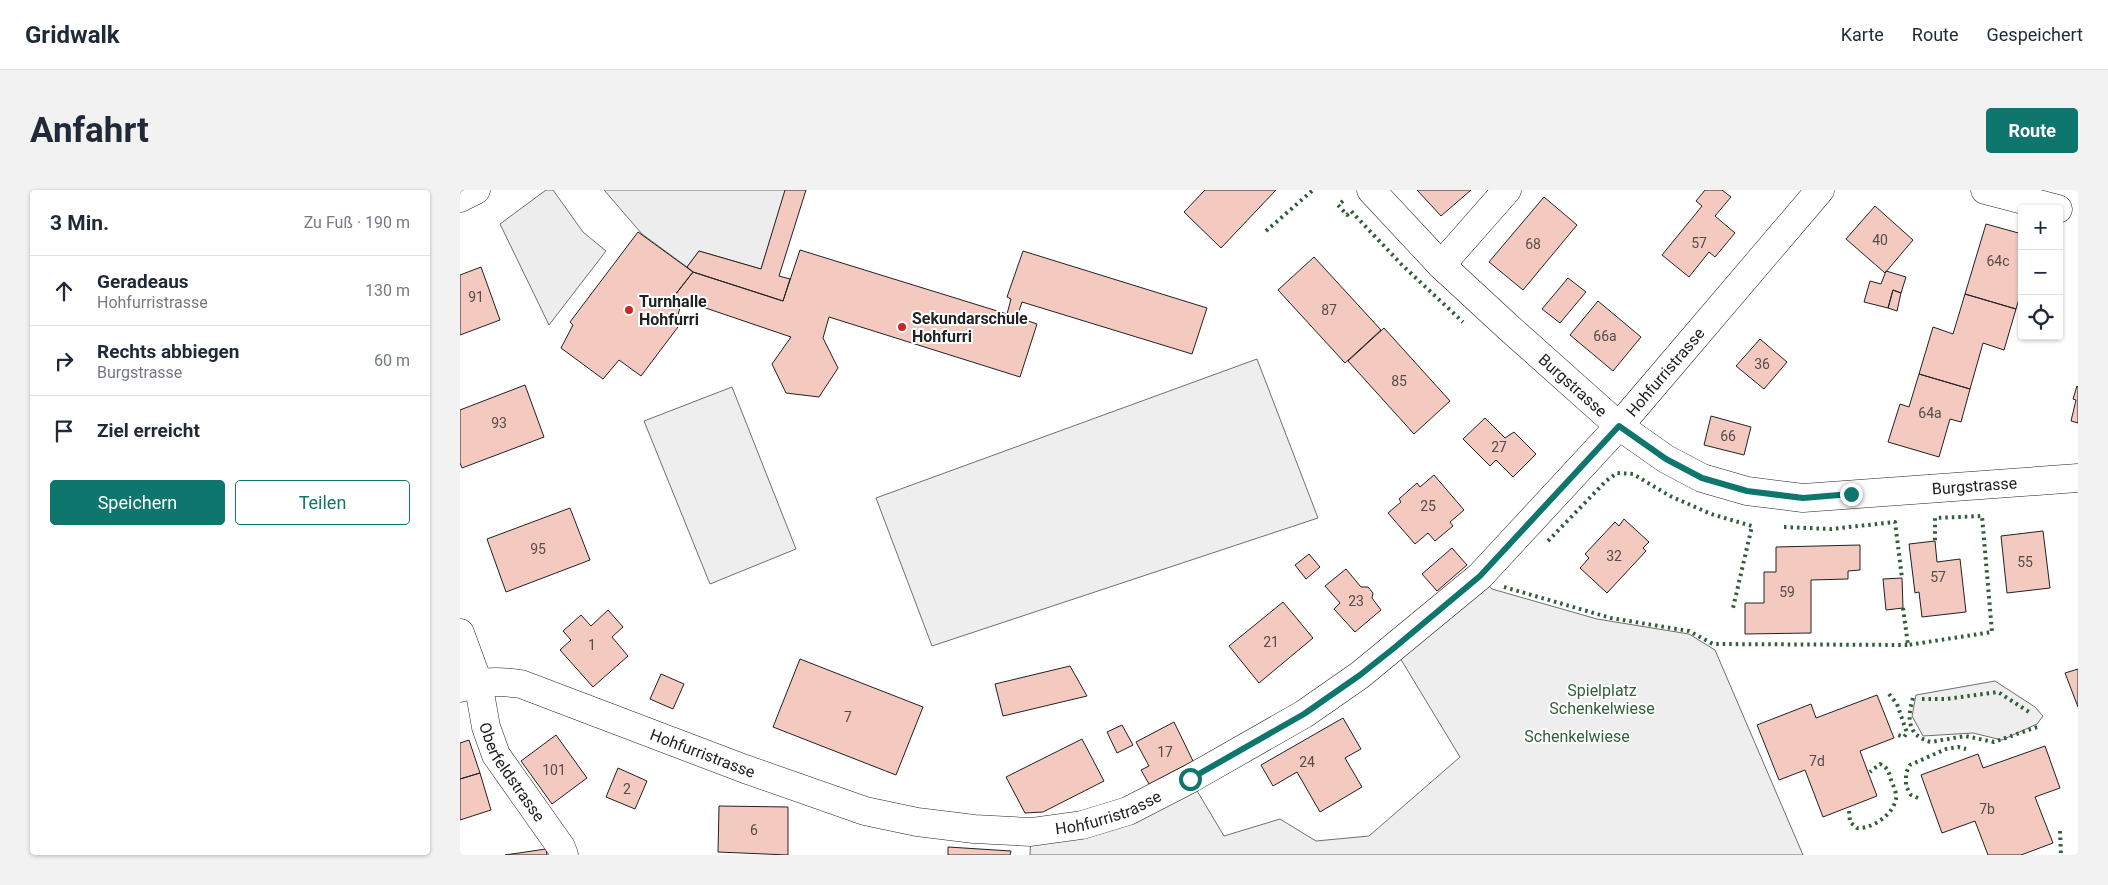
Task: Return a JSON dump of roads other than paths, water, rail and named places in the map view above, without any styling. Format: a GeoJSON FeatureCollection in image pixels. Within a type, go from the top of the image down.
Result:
{"type":"FeatureCollection","features":[{"type":"Feature","properties":{"kind":"street"},"geometry":{"type":"LineString","coordinates":[[460,198],[476,190]]}},
{"type":"Feature","properties":{"kind":"street","name":"Burgstrasse"},"geometry":{"type":"LineString","coordinates":[[1371,190],[1441,265],[1619,426],[1666,459],[1702,478],[1747,491],[1803,498],[2078,478]]}},
{"type":"Feature","properties":{"kind":"street"},"geometry":{"type":"LineString","coordinates":[[1441,265],[1507,190]]}},
{"type":"Feature","properties":{"kind":"street","name":"Hohfurristrasse"},"geometry":{"type":"LineString","coordinates":[[469,685],[498,681],[521,684],[745,769],[864,811],[917,822],[974,829],[1031,832],[1082,825],[1128,811],[1190,779],[1304,714],[1360,675],[1480,576],[1619,426],[1820,190]]}},
{"type":"Feature","properties":{"kind":"street"},"geometry":{"type":"LineString","coordinates":[[1985,190],[2043,205]]}},
{"type":"Feature","properties":{"kind":"street"},"geometry":{"type":"LineString","coordinates":[[2063,210],[2078,214]]}},
{"type":"Feature","properties":{"kind":"street","name":"Oberfeldstrasse"},"geometry":{"type":"LineString","coordinates":[[460,633],[469,685],[496,755],[564,855]]}},
{"type":"Feature","properties":{"kind":"place","name":"Turnhalle Hohfurri"},"geometry":{"type":"Point","coordinates":[629,310]}},
{"type":"Feature","properties":{"kind":"place","name":"Sekundarschule Hohfurri"},"geometry":{"type":"Point","coordinates":[902,327]}},
{"type":"Feature","properties":{"kind":"park label","name":"Spielplatz Schenkelwiese"},"geometry":{"type":"Point","coordinates":[1602,699]}},
{"type":"Feature","properties":{"kind":"park label","name":"Schenkelwiese"},"geometry":{"type":"Point","coordinates":[1577,736]}}]}
